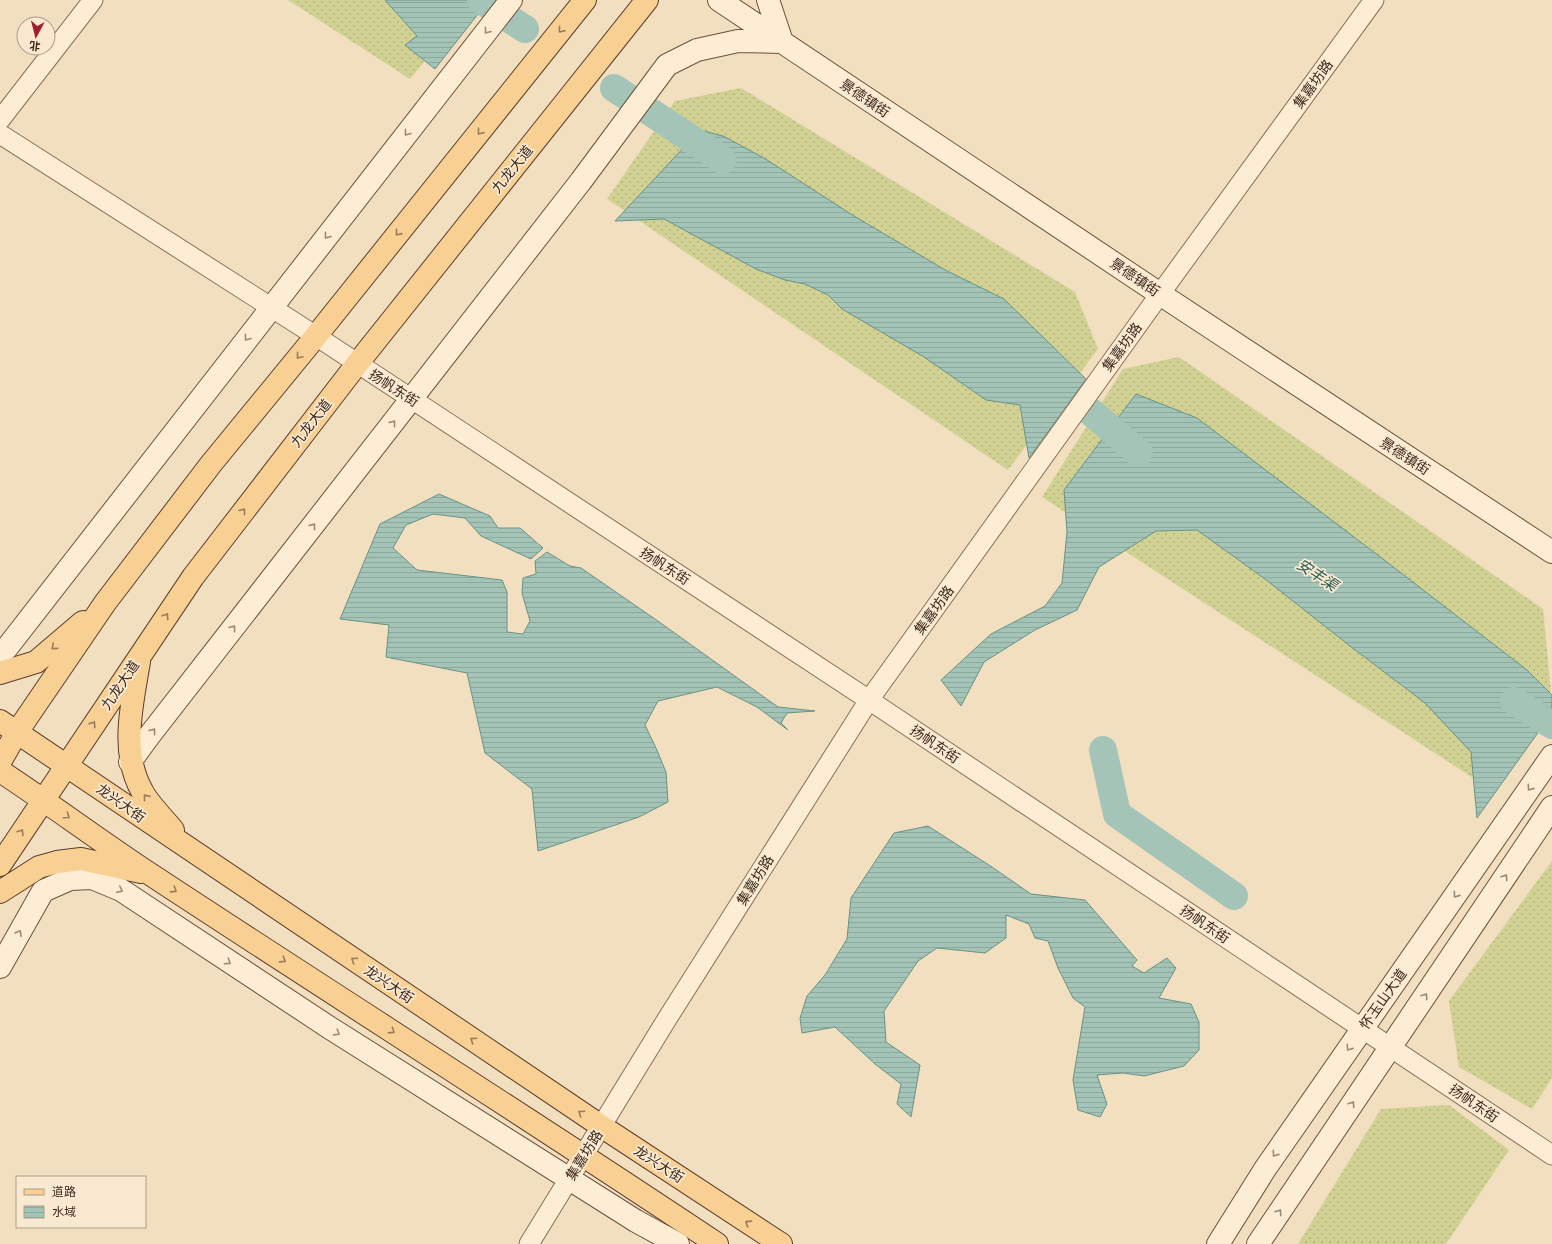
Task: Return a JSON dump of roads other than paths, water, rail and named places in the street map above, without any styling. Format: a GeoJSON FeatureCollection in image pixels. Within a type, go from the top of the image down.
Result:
{"type":"FeatureCollection","features":[{"type":"Feature","properties":{"kind":"main road"},"geometry":{"type":"LineString","coordinates":[[0,651],[6,649],[511,0]]}},
{"type":"Feature","properties":{"kind":"main road"},"geometry":{"type":"LineString","coordinates":[[0,762],[9,727],[211,464],[316,336],[585,0]]}},
{"type":"Feature","properties":{"kind":"main road","name":"九龙大道"},"geometry":{"type":"LineString","coordinates":[[0,865],[192,577],[357,364],[647,0]]}},
{"type":"Feature","properties":{"kind":"main road","name":"景德镇街"},"geometry":{"type":"LineString","coordinates":[[719,0],[1160,294],[1552,552]]}},
{"type":"Feature","properties":{"kind":"main road"},"geometry":{"type":"LineString","coordinates":[[130,762],[582,181],[667,65],[697,50],[738,41],[782,42],[768,0]]}},
{"type":"Feature","properties":{"kind":"main road"},"geometry":{"type":"LineString","coordinates":[[0,673],[36,662],[105,603]]}},
{"type":"Feature","properties":{"kind":"main road"},"geometry":{"type":"LineString","coordinates":[[140,654],[130,713],[130,762],[142,792],[189,849]]}},
{"type":"Feature","properties":{"kind":"main road","name":"龙兴大街"},"geometry":{"type":"LineString","coordinates":[[9,727],[602,1126],[781,1244]]}},
{"type":"Feature","properties":{"kind":"main road","name":"怀玉山大道"},"geometry":{"type":"LineString","coordinates":[[1218,1244],[1265,1169],[1552,756]]}},
{"type":"Feature","properties":{"kind":"main road"},"geometry":{"type":"LineString","coordinates":[[0,771],[151,874],[717,1244]]}},
{"type":"Feature","properties":{"kind":"main road"},"geometry":{"type":"LineString","coordinates":[[1258,1244],[1552,807]]}},
{"type":"Feature","properties":{"kind":"main road"},"geometry":{"type":"LineString","coordinates":[[0,967],[43,891],[64,870],[81,859],[151,874]]}},
{"type":"Feature","properties":{"kind":"main road"},"geometry":{"type":"LineString","coordinates":[[0,892],[39,867],[64,870],[92,878],[121,890],[297,1007],[636,1221],[678,1244]]}},
{"type":"Feature","properties":{"kind":"street"},"geometry":{"type":"LineString","coordinates":[[0,120],[93,0]]}},
{"type":"Feature","properties":{"kind":"street","name":"集嘉坊路"},"geometry":{"type":"LineString","coordinates":[[529,1244],[667,1019],[869,700],[1160,294],[1374,0]]}},
{"type":"Feature","properties":{"kind":"street","name":"扬帆东街"},"geometry":{"type":"LineString","coordinates":[[0,134],[316,336],[869,700],[1552,1155]]}},
{"type":"Feature","properties":{"kind":"water"},"geometry":{"type":"Polygon","coordinates":[[[385,0],[489,0],[435,69],[405,45],[417,36],[385,0]]]}},
{"type":"Feature","properties":{"kind":"water"},"geometry":{"type":"Polygon","coordinates":[[[700,130],[723,136],[764,158],[854,216],[947,271],[1004,299],[1086,379],[1029,458],[1020,405],[986,400],[924,357],[842,309],[828,295],[805,284],[785,280],[756,269],[664,219],[615,221],[700,130]]]}},
{"type":"Feature","properties":{"kind":"water"},"geometry":{"type":"Polygon","coordinates":[[[1136,394],[1197,418],[1527,670],[1552,695],[1552,713],[1477,818],[1471,752],[1425,703],[1265,579],[1197,530],[1156,531],[1099,567],[1077,610],[1035,630],[984,662],[961,706],[941,680],[991,634],[1045,606],[1062,583],[1067,532],[1064,490],[1136,394]]]}},
{"type":"Feature","properties":{"kind":"water"},"geometry":{"type":"Polygon","coordinates":[[[439,494],[490,516],[498,528],[520,528],[543,548],[531,559],[481,536],[465,518],[433,514],[406,525],[393,548],[417,570],[502,580],[507,592],[507,632],[523,634],[530,621],[522,593],[523,578],[536,574],[535,561],[547,552],[570,566],[581,568],[778,707],[815,711],[787,713],[781,723],[788,730],[757,707],[717,687],[658,701],[645,725],[666,772],[668,802],[639,817],[538,851],[532,789],[485,753],[467,673],[386,657],[389,625],[340,619],[380,524],[439,494]]]}},
{"type":"Feature","properties":{"kind":"water"},"geometry":{"type":"Polygon","coordinates":[[[928,826],[1031,894],[1085,900],[1137,960],[1132,966],[1144,973],[1167,958],[1176,968],[1159,998],[1191,1004],[1199,1022],[1199,1050],[1184,1066],[1144,1076],[1123,1073],[1097,1075],[1107,1104],[1100,1117],[1078,1110],[1073,1080],[1085,1007],[1073,998],[1058,968],[1048,941],[1035,938],[1029,924],[1006,915],[1006,938],[985,953],[937,948],[918,961],[884,1011],[886,1042],[920,1065],[911,1117],[897,1104],[901,1084],[875,1064],[835,1027],[802,1033],[800,1018],[807,996],[825,975],[847,939],[851,898],[894,833],[928,826]]]}},
{"type":"Feature","properties":{"kind":"waterway"},"geometry":{"type":"LineString","coordinates":[[481,0],[493,8]]}},
{"type":"Feature","properties":{"kind":"waterway"},"geometry":{"type":"LineString","coordinates":[[508,18],[525,29]]}},
{"type":"Feature","properties":{"kind":"waterway"},"geometry":{"type":"LineString","coordinates":[[614,88],[631,99]]}},
{"type":"Feature","properties":{"kind":"waterway"},"geometry":{"type":"LineString","coordinates":[[646,109],[723,160]]}},
{"type":"Feature","properties":{"kind":"waterway","name":"安丰渠"},"geometry":{"type":"LineString","coordinates":[[1091,412],[1139,453]]}},
{"type":"Feature","properties":{"kind":"waterway","name":"安丰渠"},"geometry":{"type":"LineString","coordinates":[[1514,701],[1552,725]]}},
{"type":"Feature","properties":{"kind":"waterway"},"geometry":{"type":"LineString","coordinates":[[1103,750],[1117,814],[1234,896]]}}]}
